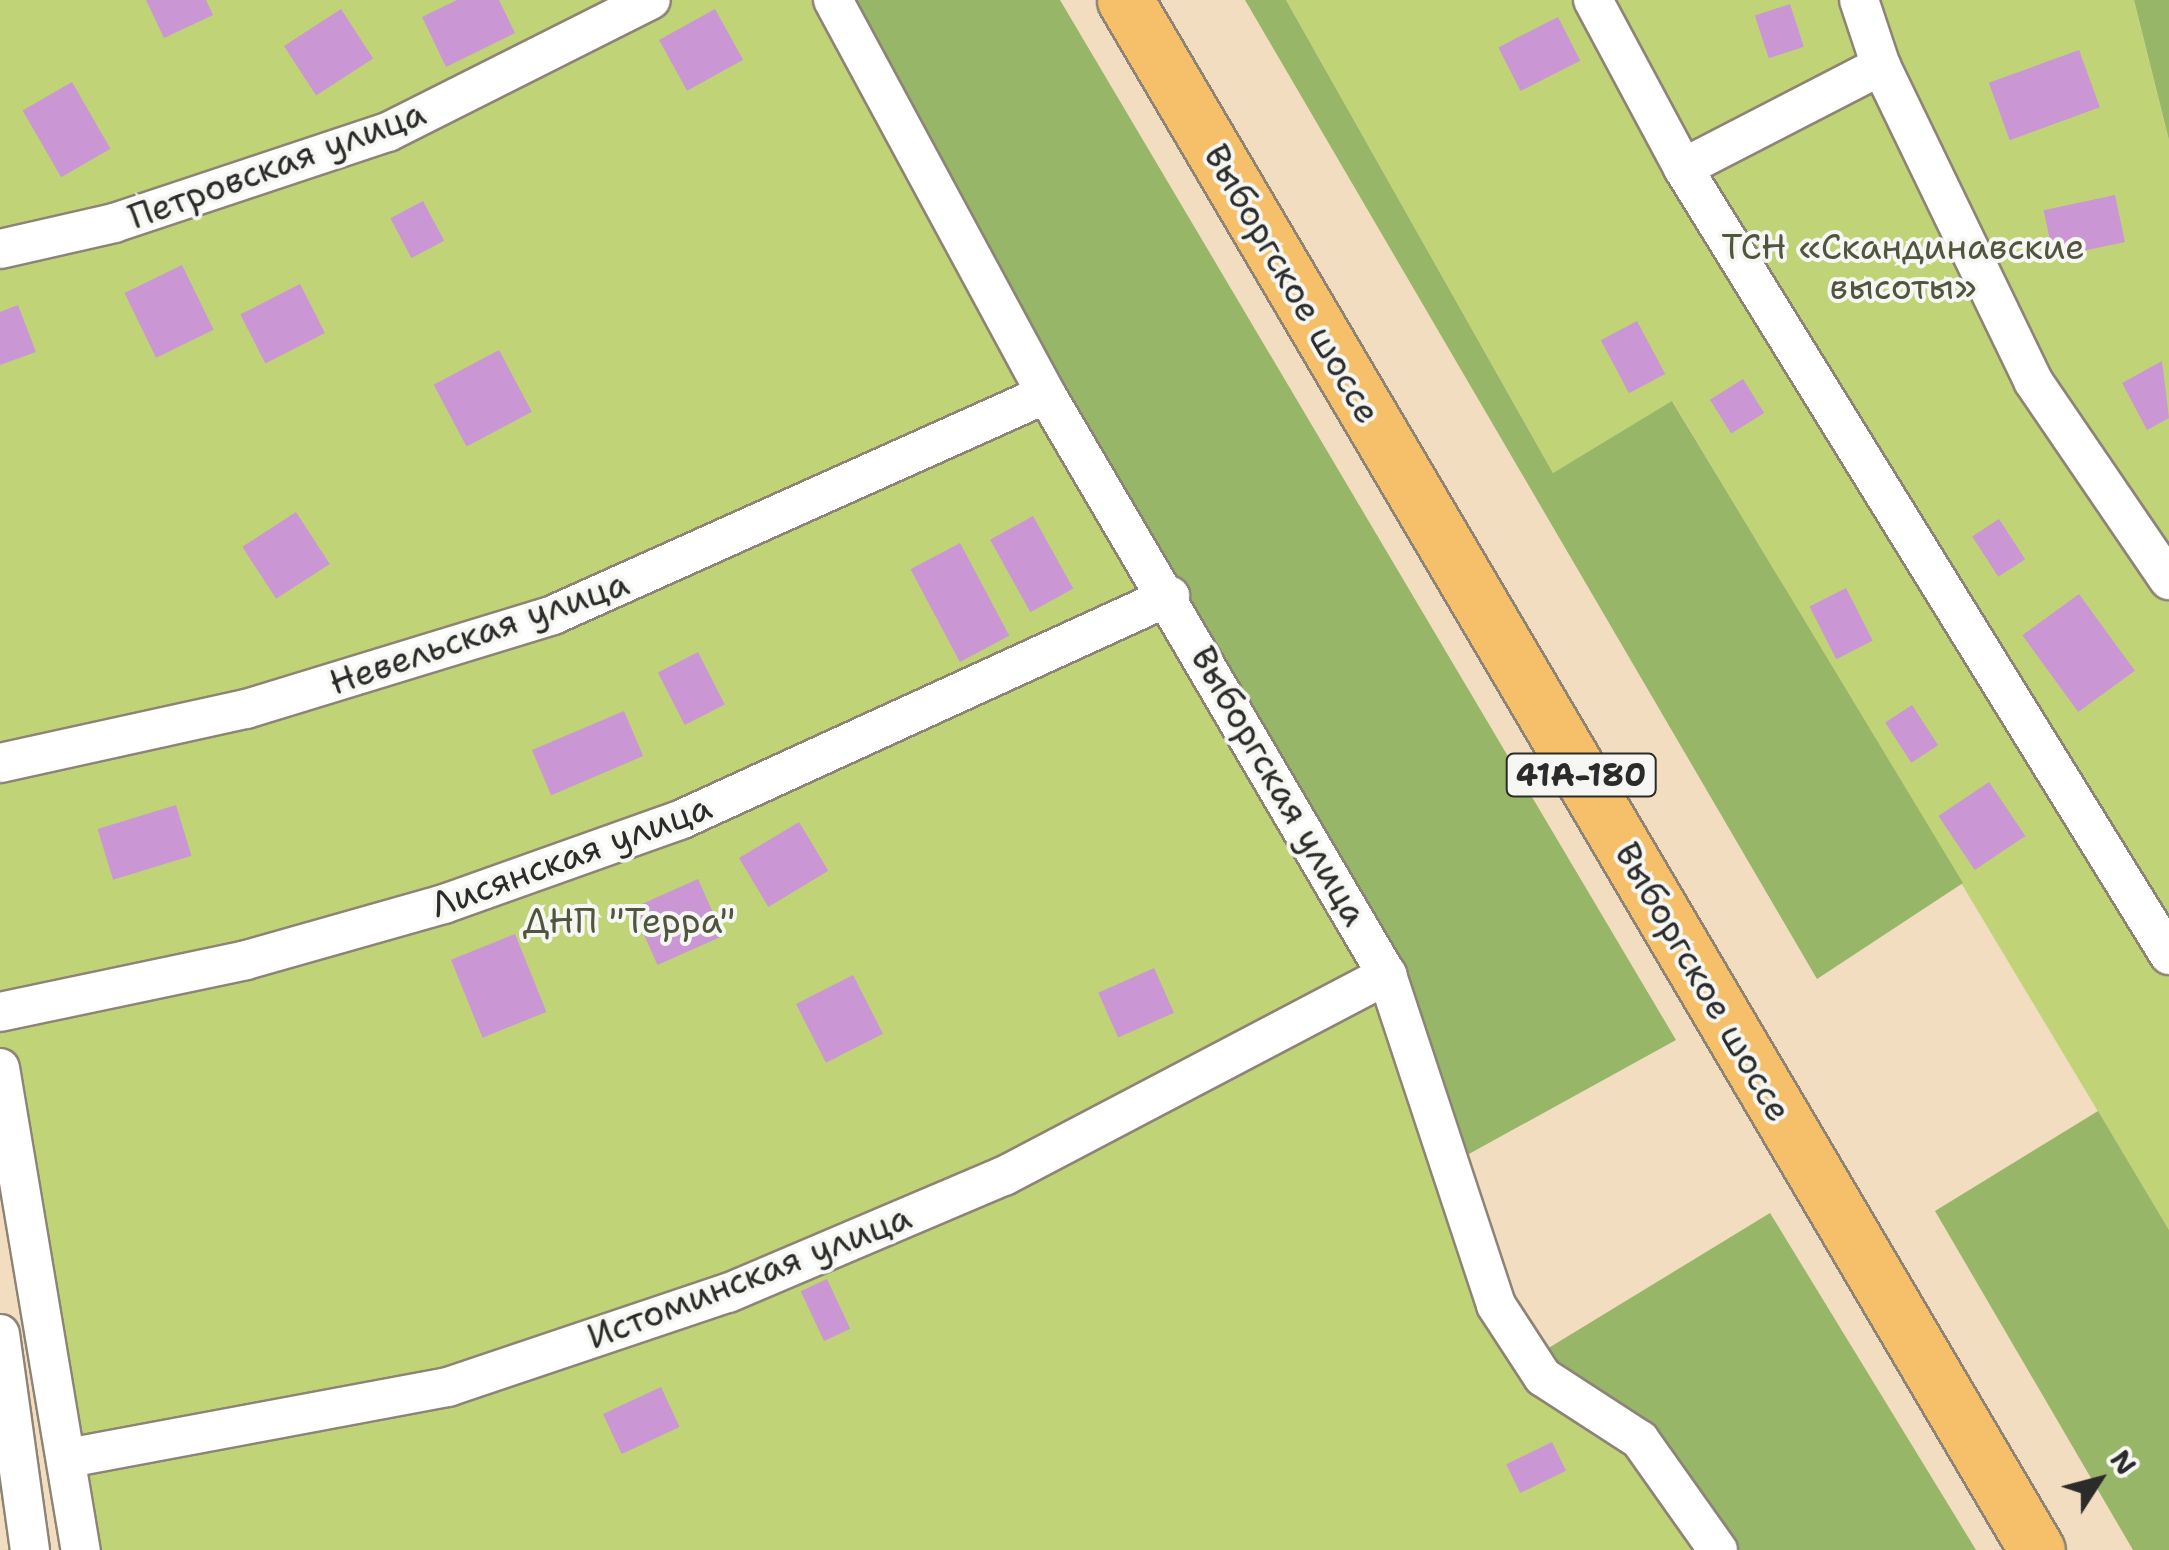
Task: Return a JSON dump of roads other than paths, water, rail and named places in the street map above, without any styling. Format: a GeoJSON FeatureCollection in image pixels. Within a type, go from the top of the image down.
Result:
{"type":"FeatureCollection","features":[{"type":"Feature","properties":{"kind":"main road","name":"Выборгское шоссе"},"geometry":{"type":"LineString","coordinates":[[1125,0],[2037,1550]]}},
{"type":"Feature","properties":{"kind":"street","name":"Петровская улица"},"geometry":{"type":"LineString","coordinates":[[0,249],[114,224],[388,132],[651,0]]}},
{"type":"Feature","properties":{"kind":"street","name":"Выборгская улица"},"geometry":{"type":"LineString","coordinates":[[832,0],[1046,394],[1170,596],[1387,974],[1496,1305],[1543,1377],[1640,1440],[1718,1550]]}},
{"type":"Feature","properties":{"kind":"street"},"geometry":{"type":"LineString","coordinates":[[1592,0],[1682,168],[2169,954]]}},
{"type":"Feature","properties":{"kind":"street"},"geometry":{"type":"LineString","coordinates":[[1859,0],[1880,66],[2034,381],[2169,580]]}},
{"type":"Feature","properties":{"kind":"street"},"geometry":{"type":"LineString","coordinates":[[1682,168],[1880,66]]}},
{"type":"Feature","properties":{"kind":"street","name":"Невельская улица"},"geometry":{"type":"LineString","coordinates":[[0,764],[246,709],[554,615],[1046,394]]}},
{"type":"Feature","properties":{"kind":"street","name":"Лисянская улица"},"geometry":{"type":"LineString","coordinates":[[0,1012],[246,960],[662,827],[1170,596]]}},
{"type":"Feature","properties":{"kind":"street","name":"Истоминская улица"},"geometry":{"type":"LineString","coordinates":[[68,1458],[448,1388],[728,1292],[1004,1176],[1387,974]]}},
{"type":"Feature","properties":{"kind":"street"},"geometry":{"type":"LineString","coordinates":[[0,1068],[81,1550]]}},
{"type":"Feature","properties":{"kind":"street"},"geometry":{"type":"LineString","coordinates":[[0,1334],[30,1550]]}},
{"type":"Feature","properties":{"kind":"park label","name":"ТСН «Скандинавские высоты»"},"geometry":{"type":"Point","coordinates":[1903,267]}},
{"type":"Feature","properties":{"kind":"park label","name":"ДНП \"Терра\""},"geometry":{"type":"Point","coordinates":[629,921]}}]}
